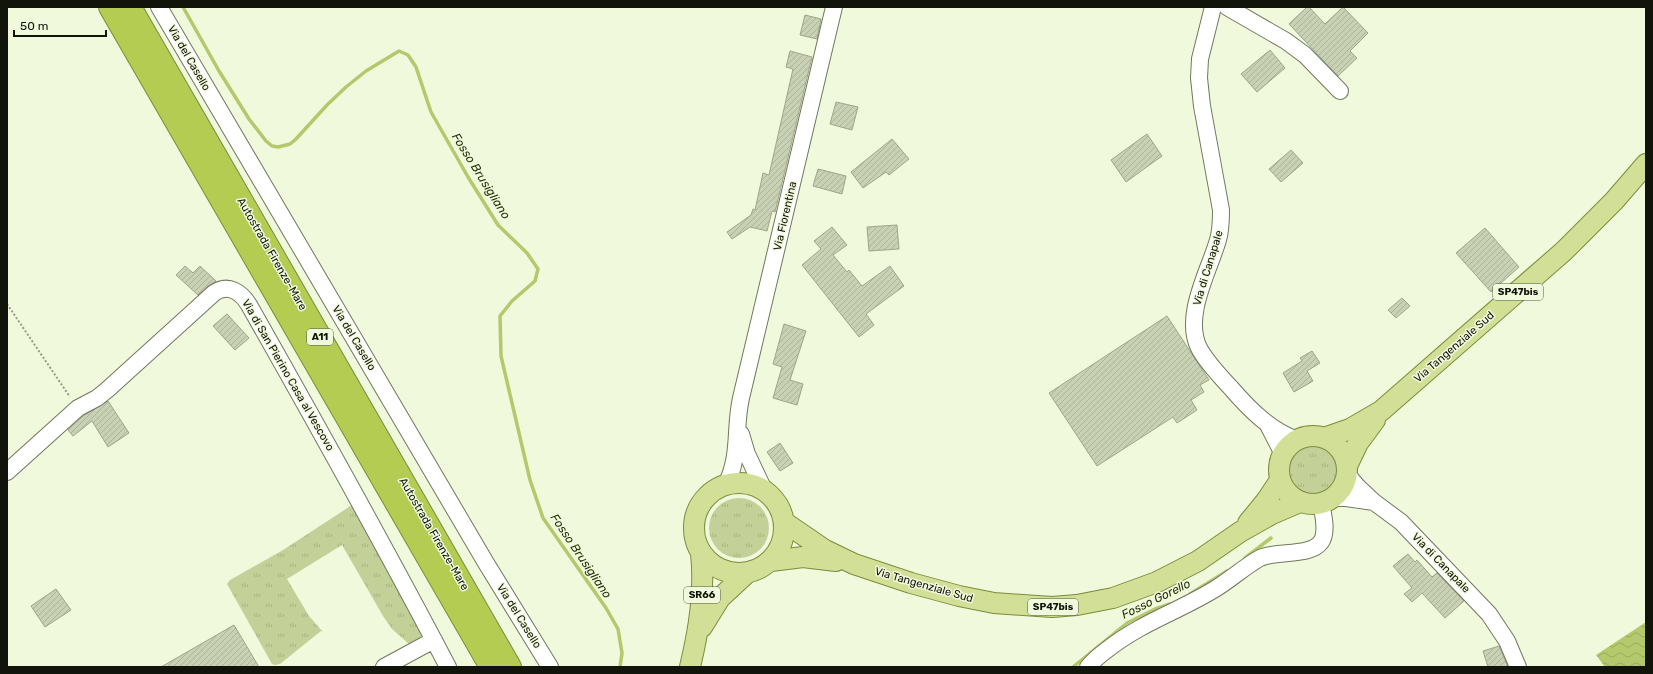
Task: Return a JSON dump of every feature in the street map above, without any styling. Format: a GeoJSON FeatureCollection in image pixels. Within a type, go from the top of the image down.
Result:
{"type":"FeatureCollection","features":[{"type":"Feature","properties":{"kind":"highway","name":"Autostrada Firenze-Mare"},"geometry":{"type":"LineString","coordinates":[[110,7],[491,667]]}},
{"type":"Feature","properties":{"kind":"highway","name":"Autostrada Firenze-Mare"},"geometry":{"type":"LineString","coordinates":[[130,7],[510,667]]}},
{"type":"Feature","properties":{"kind":"main road","name":"Via Tangenziale Sud"},"geometry":{"type":"LineString","coordinates":[[1297,440],[1313,436],[1324,438],[1350,429],[1381,411],[1564,251],[1614,201],[1646,164]]}},
{"type":"Feature","properties":{"kind":"main road","name":"Via Tangenziale Sud"},"geometry":{"type":"LineString","coordinates":[[784,522],[825,550],[854,564],[911,584],[959,596],[1014,605],[1058,606],[1088,603],[1113,598],[1157,582],[1198,560],[1240,532],[1272,514],[1300,502],[1311,504],[1326,501],[1342,488],[1347,470],[1358,443],[1381,411]]}},
{"type":"Feature","properties":{"kind":"main road"},"geometry":{"type":"LineString","coordinates":[[1324,438],[1334,443],[1339,449],[1345,458],[1347,470]]}},
{"type":"Feature","properties":{"kind":"main road"},"geometry":{"type":"LineString","coordinates":[[1297,440],[1290,445],[1283,454],[1279,467],[1280,480],[1288,493],[1300,502]]}},
{"type":"Feature","properties":{"kind":"main road","name":"Via Tangenziale Sud"},"geometry":{"type":"LineString","coordinates":[[1240,532],[1260,510],[1280,480]]}},
{"type":"Feature","properties":{"kind":"main road"},"geometry":{"type":"LineString","coordinates":[[746,483],[764,490],[775,500],[784,522],[781,547],[771,561],[758,570],[747,573],[732,573],[718,568],[701,553],[694,532],[695,516],[702,502],[712,491],[726,484],[746,483]]}},
{"type":"Feature","properties":{"kind":"main road","name":"SR66"},"geometry":{"type":"LineString","coordinates":[[690,667],[697,636],[703,582],[701,553]]}},
{"type":"Feature","properties":{"kind":"main road","name":"Via Tangenziale Sud"},"geometry":{"type":"LineString","coordinates":[[771,561],[803,556],[854,564]]}},
{"type":"Feature","properties":{"kind":"main road","name":"SR66"},"geometry":{"type":"LineString","coordinates":[[697,636],[720,598],[747,573]]}},
{"type":"Feature","properties":{"kind":"street","name":"Via del Casello"},"geometry":{"type":"LineString","coordinates":[[159,7],[478,550],[550,667]]}},
{"type":"Feature","properties":{"kind":"street","name":"Via Fiorentina"},"geometry":{"type":"LineString","coordinates":[[726,484],[735,463],[741,398],[834,7]]}},
{"type":"Feature","properties":{"kind":"street","name":"Via di Canapale"},"geometry":{"type":"LineString","coordinates":[[1213,7],[1200,59],[1199,78],[1202,106],[1221,210],[1221,224],[1218,239],[1198,299],[1195,314],[1195,337],[1199,348],[1237,395],[1267,424],[1283,434],[1297,440]]}},
{"type":"Feature","properties":{"kind":"street"},"geometry":{"type":"LineString","coordinates":[[1227,7],[1286,41],[1305,56],[1340,91]]}},
{"type":"Feature","properties":{"kind":"street","name":"Via di San Pierino Casa al Vescovo"},"geometry":{"type":"LineString","coordinates":[[7,472],[78,408],[97,398],[107,390],[214,293],[224,288],[234,290],[238,292],[248,305],[335,456],[448,667]]}},
{"type":"Feature","properties":{"kind":"street"},"geometry":{"type":"LineString","coordinates":[[1267,424],[1283,454]]}},
{"type":"Feature","properties":{"kind":"street","name":"Via Fiorentina"},"geometry":{"type":"LineString","coordinates":[[738,425],[744,446],[764,490]]}},
{"type":"Feature","properties":{"kind":"street","name":"Via di Canapale"},"geometry":{"type":"LineString","coordinates":[[1347,470],[1357,486],[1374,502],[1401,522],[1489,614],[1507,641],[1518,667]]}},
{"type":"Feature","properties":{"kind":"street"},"geometry":{"type":"LineString","coordinates":[[1088,667],[1097,658],[1128,634],[1214,589],[1260,559],[1271,555],[1308,550],[1317,546],[1324,534],[1326,501],[1346,498],[1374,502]]}},
{"type":"Feature","properties":{"kind":"street"},"geometry":{"type":"LineString","coordinates":[[384,667],[434,640]]}},
{"type":"Feature","properties":{"kind":"path"},"geometry":{"type":"LineString","coordinates":[[7,304],[78,408]]}},
{"type":"Feature","properties":{"kind":"green space"},"geometry":{"type":"Polygon","coordinates":[[[1313,446],[1322,448],[1333,457],[1338,471],[1336,480],[1327,491],[1313,496],[1304,494],[1293,485],[1288,471],[1290,462],[1299,451],[1313,446]]]}},
{"type":"Feature","properties":{"kind":"green space"},"geometry":{"type":"Polygon","coordinates":[[[733,498],[745,498],[756,503],[764,511],[769,522],[767,540],[756,553],[745,558],[733,558],[722,553],[714,545],[709,534],[709,522],[714,511],[722,503],[733,498]]]}},
{"type":"Feature","properties":{"kind":"green space"},"geometry":{"type":"Polygon","coordinates":[[[357,504],[423,636],[409,644],[392,629],[342,545],[287,579],[309,616],[323,632],[321,631],[280,664],[272,664],[227,584],[230,580],[283,550],[352,505],[357,504]]]}},
{"type":"Feature","properties":{"kind":"water"},"geometry":{"type":"Polygon","coordinates":[[[1646,622],[1646,667],[1605,667],[1596,655],[1646,622]]]}},
{"type":"Feature","properties":{"kind":"building"},"geometry":{"type":"Polygon","coordinates":[[[1307,7],[1309,7],[1325,24],[1343,7],[1368,33],[1350,51],[1357,58],[1338,76],[1289,24],[1307,7]]]}},
{"type":"Feature","properties":{"kind":"building"},"geometry":{"type":"Polygon","coordinates":[[[805,15],[821,19],[817,39],[800,35],[805,15]]]}},
{"type":"Feature","properties":{"kind":"building"},"geometry":{"type":"Polygon","coordinates":[[[1270,50],[1285,68],[1257,92],[1241,74],[1270,50]]]}},
{"type":"Feature","properties":{"kind":"building"},"geometry":{"type":"Polygon","coordinates":[[[790,51],[812,57],[775,212],[772,211],[767,231],[750,227],[732,239],[727,232],[751,215],[753,209],[755,210],[763,173],[769,175],[793,69],[786,67],[790,51]]]}},
{"type":"Feature","properties":{"kind":"building"},"geometry":{"type":"Polygon","coordinates":[[[836,102],[858,107],[852,130],[830,124],[836,102]]]}},
{"type":"Feature","properties":{"kind":"building"},"geometry":{"type":"Polygon","coordinates":[[[1147,134],[1162,156],[1126,182],[1111,160],[1147,134]]]}},
{"type":"Feature","properties":{"kind":"building"},"geometry":{"type":"Polygon","coordinates":[[[892,139],[909,159],[889,175],[886,172],[863,188],[851,172],[892,139]]]}},
{"type":"Feature","properties":{"kind":"building"},"geometry":{"type":"Polygon","coordinates":[[[1291,150],[1303,163],[1281,182],[1269,169],[1291,150]]]}},
{"type":"Feature","properties":{"kind":"building"},"geometry":{"type":"Polygon","coordinates":[[[818,169],[846,176],[842,194],[813,186],[818,169]]]}},
{"type":"Feature","properties":{"kind":"building"},"geometry":{"type":"Polygon","coordinates":[[[897,225],[899,249],[869,251],[867,227],[897,225]]]}},
{"type":"Feature","properties":{"kind":"building"},"geometry":{"type":"Polygon","coordinates":[[[832,227],[847,245],[833,255],[847,272],[849,270],[862,286],[890,266],[904,286],[866,314],[874,325],[859,337],[802,265],[821,249],[814,241],[832,227]]]}},
{"type":"Feature","properties":{"kind":"building"},"geometry":{"type":"Polygon","coordinates":[[[1485,228],[1519,267],[1491,292],[1456,253],[1485,228]]]}},
{"type":"Feature","properties":{"kind":"building"},"geometry":{"type":"Polygon","coordinates":[[[185,266],[193,273],[200,266],[216,281],[198,295],[176,275],[185,266]]]}},
{"type":"Feature","properties":{"kind":"building"},"geometry":{"type":"Polygon","coordinates":[[[1402,298],[1410,306],[1396,318],[1388,310],[1402,298]]]}},
{"type":"Feature","properties":{"kind":"building"},"geometry":{"type":"Polygon","coordinates":[[[227,314],[249,338],[235,350],[213,326],[227,314]]]}},
{"type":"Feature","properties":{"kind":"building"},"geometry":{"type":"Polygon","coordinates":[[[1167,316],[1209,380],[1200,385],[1204,392],[1191,400],[1197,410],[1177,423],[1173,417],[1097,466],[1049,393],[1167,316]]]}},
{"type":"Feature","properties":{"kind":"building"},"geometry":{"type":"Polygon","coordinates":[[[784,324],[806,331],[790,380],[803,384],[797,405],[773,398],[782,367],[773,364],[784,324]]]}},
{"type":"Feature","properties":{"kind":"building"},"geometry":{"type":"Polygon","coordinates":[[[1312,351],[1320,363],[1307,371],[1313,381],[1294,392],[1283,373],[1302,361],[1300,358],[1312,351]]]}},
{"type":"Feature","properties":{"kind":"building"},"geometry":{"type":"Polygon","coordinates":[[[108,401],[129,433],[108,447],[92,421],[73,436],[68,430],[83,416],[108,401]]]}},
{"type":"Feature","properties":{"kind":"building"},"geometry":{"type":"Polygon","coordinates":[[[780,443],[793,463],[780,471],[767,452],[780,443]]]}},
{"type":"Feature","properties":{"kind":"building"},"geometry":{"type":"Polygon","coordinates":[[[1408,554],[1415,562],[1417,560],[1432,577],[1437,573],[1464,601],[1445,618],[1422,593],[1412,602],[1404,594],[1412,588],[1393,566],[1408,554]]]}},
{"type":"Feature","properties":{"kind":"building"},"geometry":{"type":"Polygon","coordinates":[[[56,589],[71,610],[45,627],[31,606],[56,589]]]}},
{"type":"Feature","properties":{"kind":"building"},"geometry":{"type":"Polygon","coordinates":[[[234,625],[259,667],[161,667],[234,625]]]}},
{"type":"Feature","properties":{"kind":"building"},"geometry":{"type":"Polygon","coordinates":[[[1499,646],[1508,667],[1488,667],[1483,651],[1499,646]]]}},
{"type":"Feature","properties":{"kind":"waterway","name":"Fosso Brusigliano"},"geometry":{"type":"LineString","coordinates":[[183,7],[219,71],[249,119],[266,141],[272,146],[278,147],[290,144],[346,87],[366,71],[399,51],[408,55],[416,67],[431,112],[468,177],[498,225],[527,253],[538,269],[535,281],[512,301],[500,316],[501,356],[530,480],[543,518],[606,608],[618,629],[622,653],[620,667]]}},
{"type":"Feature","properties":{"kind":"waterway","name":"Fosso Gorello"},"geometry":{"type":"LineString","coordinates":[[1245,558],[1271,538]]}},
{"type":"Feature","properties":{"kind":"waterway","name":"Fosso Gorello"},"geometry":{"type":"LineString","coordinates":[[1190,594],[1227,571]]}},
{"type":"Feature","properties":{"kind":"waterway","name":"Fosso Gorello"},"geometry":{"type":"LineString","coordinates":[[1073,667],[1127,623],[1155,609],[1170,604]]}}]}
